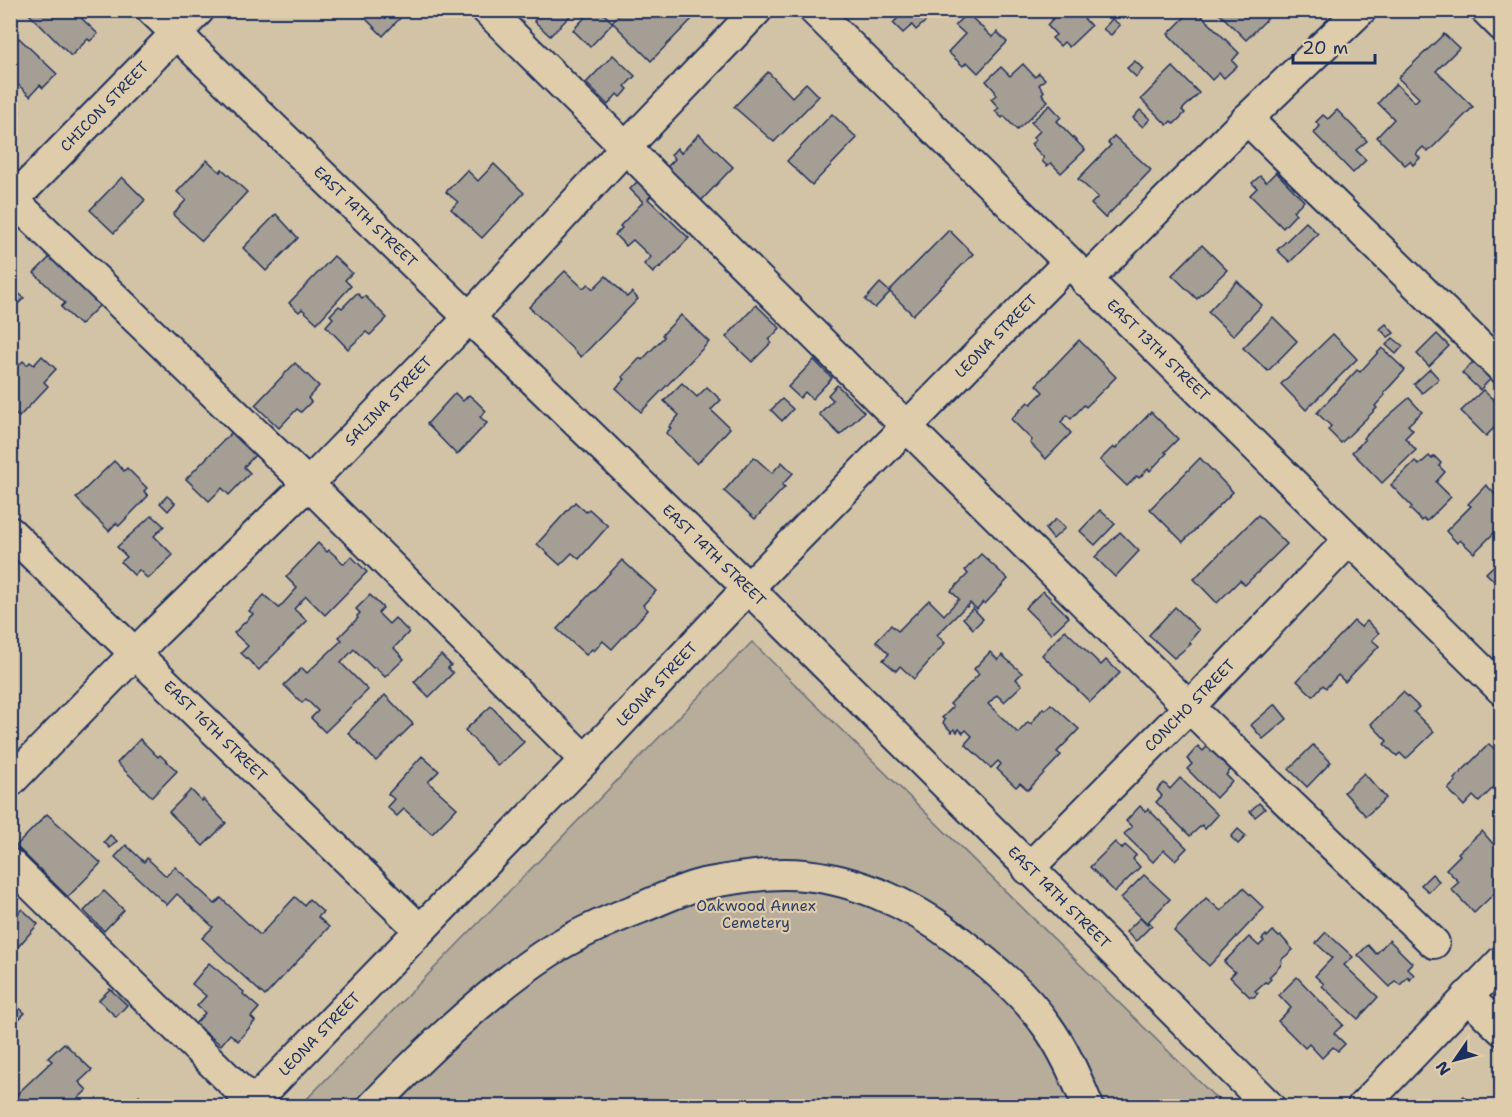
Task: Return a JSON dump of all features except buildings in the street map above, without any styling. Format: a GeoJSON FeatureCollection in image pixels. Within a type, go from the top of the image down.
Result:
{"type":"FeatureCollection","features":[{"type":"Feature","properties":{"kind":"street","name":"EAST 14TH STREET"},"geometry":{"type":"LineString","coordinates":[[152,10],[748,588],[1269,1107]]}},
{"type":"Feature","properties":{"kind":"street","name":"CHICON STREET"},"geometry":{"type":"LineString","coordinates":[[12,200],[199,10]]}},
{"type":"Feature","properties":{"kind":"street"},"geometry":{"type":"LineString","coordinates":[[487,10],[1189,706],[1434,943]]}},
{"type":"Feature","properties":{"kind":"street","name":"SALINA STREET"},"geometry":{"type":"LineString","coordinates":[[10,783],[135,654],[308,484],[469,318],[626,147],[757,10]]}},
{"type":"Feature","properties":{"kind":"street","name":"EAST 13TH STREET"},"geometry":{"type":"LineString","coordinates":[[814,10],[1502,690]]}},
{"type":"Feature","properties":{"kind":"street","name":"LEONA STREET"},"geometry":{"type":"LineString","coordinates":[[251,1105],[748,588],[908,427],[1247,119],[1361,10]]}},
{"type":"Feature","properties":{"kind":"street"},"geometry":{"type":"LineString","coordinates":[[1486,10],[1502,26]]}},
{"type":"Feature","properties":{"kind":"street"},"geometry":{"type":"LineString","coordinates":[[1247,119],[1502,369]]}},
{"type":"Feature","properties":{"kind":"street"},"geometry":{"type":"LineString","coordinates":[[12,200],[308,484],[585,760]]}},
{"type":"Feature","properties":{"kind":"street","name":"EAST 16TH STREET"},"geometry":{"type":"LineString","coordinates":[[10,532],[420,930]]}},
{"type":"Feature","properties":{"kind":"street","name":"CONCHO STREET"},"geometry":{"type":"LineString","coordinates":[[1028,869],[1349,540]]}},
{"type":"Feature","properties":{"kind":"street"},"geometry":{"type":"LineString","coordinates":[[10,864],[251,1105]]}},
{"type":"Feature","properties":{"kind":"street"},"geometry":{"type":"LineString","coordinates":[[373,1107],[437,1044],[480,1006],[551,951],[603,923],[701,885],[785,874],[832,880],[869,892],[908,907],[942,928],[1015,989],[1046,1024],[1068,1061],[1088,1107]]}},
{"type":"Feature","properties":{"kind":"street"},"geometry":{"type":"LineString","coordinates":[[1363,1107],[1502,961]]}},
{"type":"Feature","properties":{"kind":"street"},"geometry":{"type":"LineString","coordinates":[[1467,996],[1502,1030]]}},
{"type":"Feature","properties":{"kind":"green space","name":"Oakwood Annex Cemetery"},"geometry":{"type":"Polygon","coordinates":[[[752,642],[1224,1106],[300,1106],[752,642]]]}}]}
